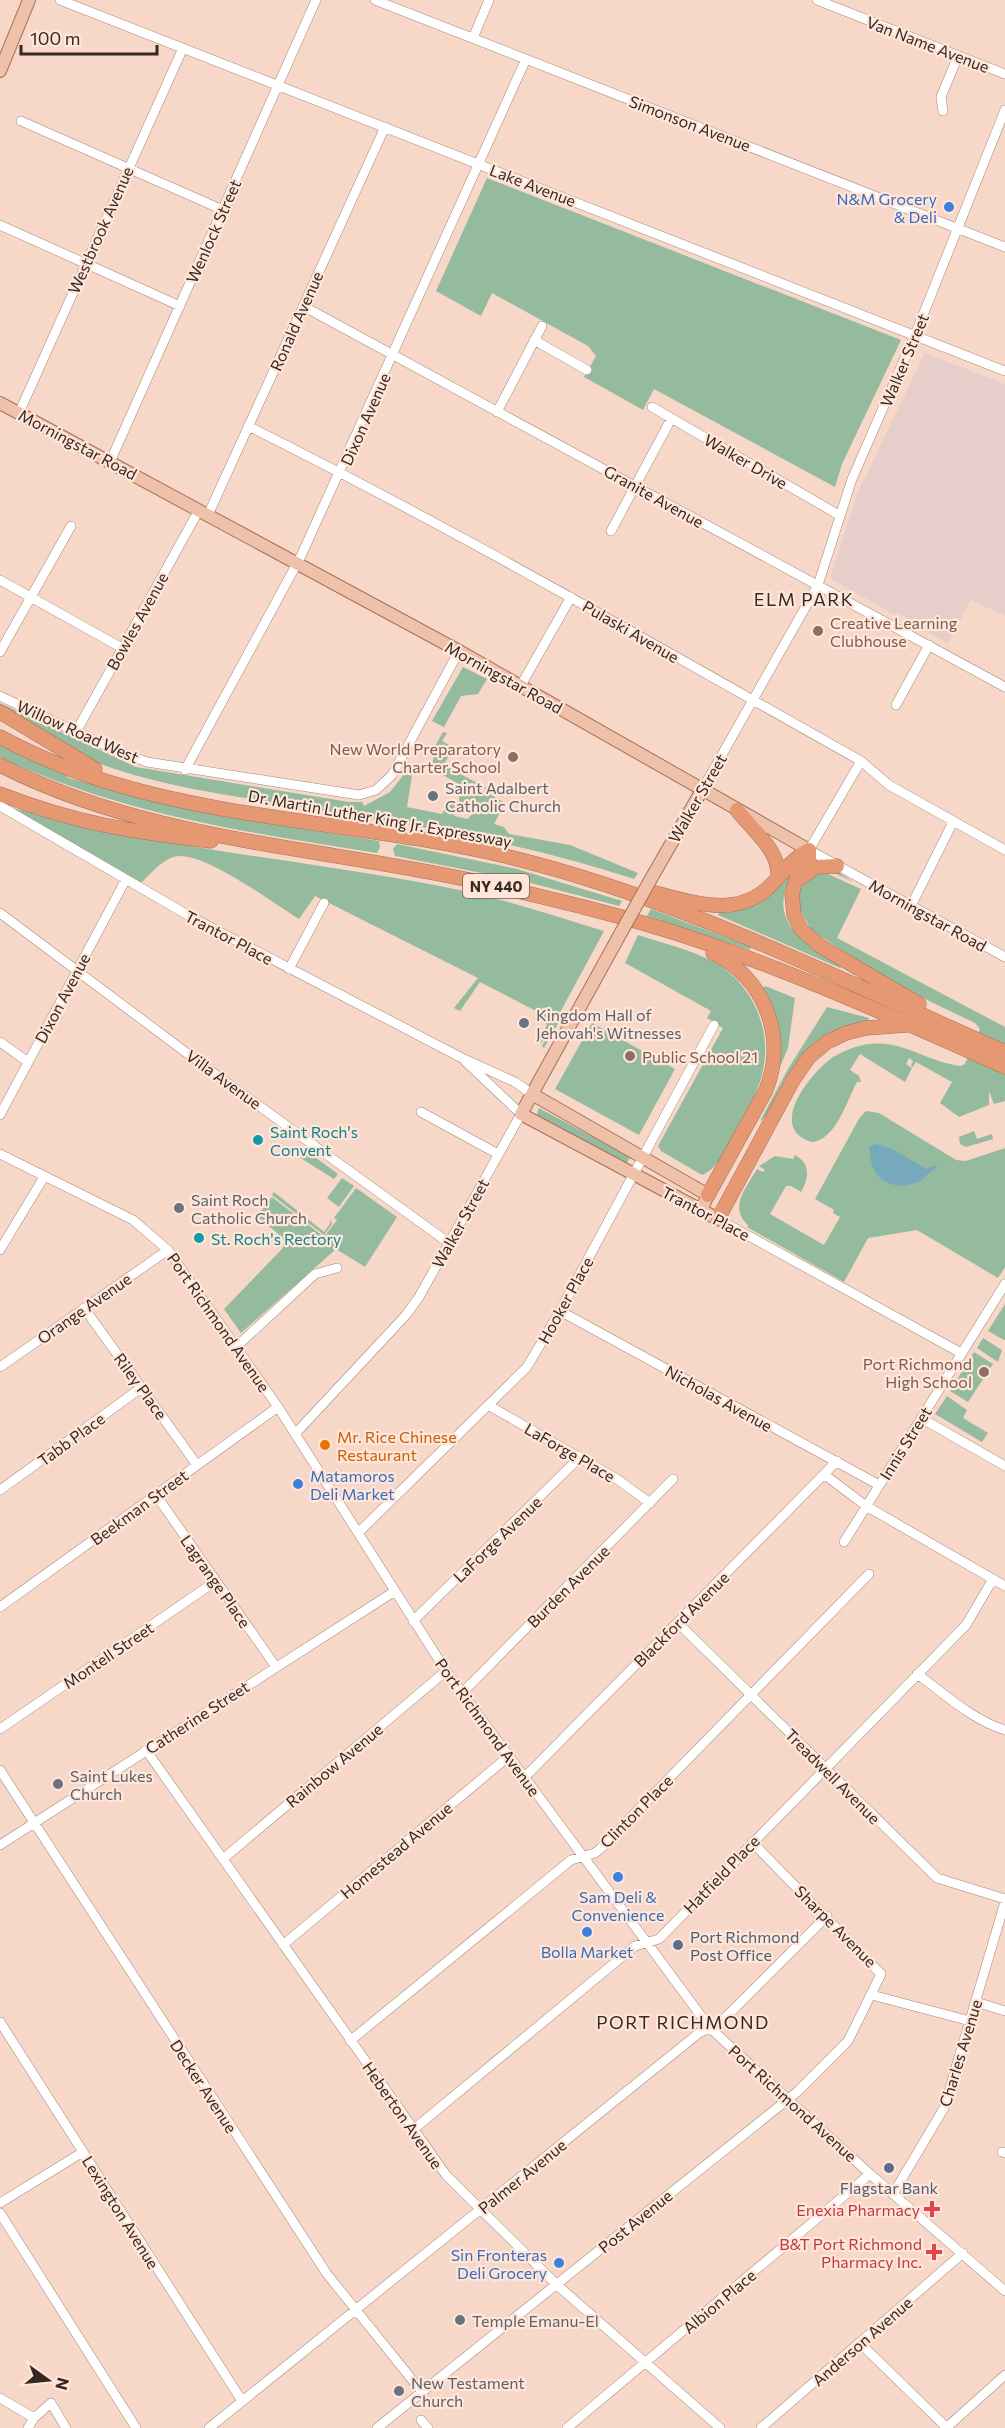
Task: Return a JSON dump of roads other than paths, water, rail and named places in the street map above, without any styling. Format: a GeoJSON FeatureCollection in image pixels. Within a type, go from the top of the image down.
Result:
{"type":"FeatureCollection","features":[{"type":"Feature","properties":{"kind":"highway"},"geometry":{"type":"LineString","coordinates":[[0,712],[80,762],[158,794]]}},
{"type":"Feature","properties":{"kind":"highway","name":"Dr. Martin Luther King Jr. Expressway"},"geometry":{"type":"LineString","coordinates":[[0,737],[89,776],[158,794],[440,842],[602,882],[739,933],[947,1034]]}},
{"type":"Feature","properties":{"kind":"highway","name":"NY 440"},"geometry":{"type":"LineString","coordinates":[[0,765],[65,793],[128,814],[309,852],[405,867],[492,885],[680,935],[788,973],[909,1025],[1005,1052]]}},
{"type":"Feature","properties":{"kind":"highway"},"geometry":{"type":"LineString","coordinates":[[0,794],[62,816],[122,831],[309,852]]}},
{"type":"Feature","properties":{"kind":"highway"},"geometry":{"type":"LineString","coordinates":[[737,810],[774,855],[778,877]]}},
{"type":"Feature","properties":{"kind":"highway"},"geometry":{"type":"LineString","coordinates":[[602,882],[697,904],[722,906],[741,903],[759,895],[790,862],[809,850]]}},
{"type":"Feature","properties":{"kind":"highway"},"geometry":{"type":"LineString","coordinates":[[809,850],[809,859],[799,873],[792,891],[794,915],[808,937],[892,989],[928,1008],[947,1034]]}},
{"type":"Feature","properties":{"kind":"highway"},"geometry":{"type":"LineString","coordinates":[[792,891],[812,869],[837,866]]}},
{"type":"Feature","properties":{"kind":"highway"},"geometry":{"type":"LineString","coordinates":[[680,935],[698,947],[726,960],[746,976],[762,998],[773,1034],[773,1065],[768,1084],[708,1195]]}},
{"type":"Feature","properties":{"kind":"highway"},"geometry":{"type":"LineString","coordinates":[[718,1219],[793,1080],[809,1057],[827,1042],[846,1033],[866,1028],[909,1025]]}},
{"type":"Feature","properties":{"kind":"highway","name":"NY 440"},"geometry":{"type":"LineString","coordinates":[[947,1034],[1005,1067]]}},
{"type":"Feature","properties":{"kind":"main road"},"geometry":{"type":"LineString","coordinates":[[0,71],[29,0]]}},
{"type":"Feature","properties":{"kind":"main road","name":"Morningstar Road"},"geometry":{"type":"LineString","coordinates":[[0,403],[459,651],[809,850]]}},
{"type":"Feature","properties":{"kind":"main road","name":"Walker Street"},"geometry":{"type":"LineString","coordinates":[[521,1113],[702,790]]}},
{"type":"Feature","properties":{"kind":"main road","name":"Trantor Place"},"geometry":{"type":"LineString","coordinates":[[532,1094],[708,1195]]}},
{"type":"Feature","properties":{"kind":"main road","name":"Trantor Place"},"geometry":{"type":"LineString","coordinates":[[521,1113],[718,1219]]}},
{"type":"Feature","properties":{"kind":"main road"},"geometry":{"type":"LineString","coordinates":[[701,1210],[708,1195]]}},
{"type":"Feature","properties":{"kind":"street","name":"Lake Avenue"},"geometry":{"type":"LineString","coordinates":[[60,0],[1005,371]]}},
{"type":"Feature","properties":{"kind":"street","name":"Wenlock Street"},"geometry":{"type":"LineString","coordinates":[[110,462],[316,0]]}},
{"type":"Feature","properties":{"kind":"street","name":"Simonson Avenue"},"geometry":{"type":"LineString","coordinates":[[375,0],[1005,247]]}},
{"type":"Feature","properties":{"kind":"street"},"geometry":{"type":"LineString","coordinates":[[473,38],[489,0]]}},
{"type":"Feature","properties":{"kind":"street","name":"Van Name Avenue"},"geometry":{"type":"LineString","coordinates":[[817,0],[1005,74]]}},
{"type":"Feature","properties":{"kind":"street","name":"Westbrook Avenue"},"geometry":{"type":"LineString","coordinates":[[19,413],[183,48]]}},
{"type":"Feature","properties":{"kind":"street"},"geometry":{"type":"LineString","coordinates":[[943,111],[941,97],[958,56]]}},
{"type":"Feature","properties":{"kind":"street","name":"Dixon Avenue"},"geometry":{"type":"LineString","coordinates":[[185,770],[297,563],[394,355],[526,59]]}},
{"type":"Feature","properties":{"kind":"street","name":"Walker Street"},"geometry":{"type":"LineString","coordinates":[[702,790],[818,585],[852,478],[915,335],[1005,110]]}},
{"type":"Feature","properties":{"kind":"street"},"geometry":{"type":"LineString","coordinates":[[21,121],[223,210]]}},
{"type":"Feature","properties":{"kind":"street","name":"Ronald Avenue"},"geometry":{"type":"LineString","coordinates":[[204,512],[248,426],[385,127]]}},
{"type":"Feature","properties":{"kind":"street"},"geometry":{"type":"LineString","coordinates":[[0,225],[180,306]]}},
{"type":"Feature","properties":{"kind":"street","name":"Granite Avenue"},"geometry":{"type":"LineString","coordinates":[[303,306],[1005,687]]}},
{"type":"Feature","properties":{"kind":"street"},"geometry":{"type":"LineString","coordinates":[[497,412],[542,326]]}},
{"type":"Feature","properties":{"kind":"street"},"geometry":{"type":"LineString","coordinates":[[534,340],[587,370]]}},
{"type":"Feature","properties":{"kind":"street","name":"Walker Drive"},"geometry":{"type":"LineString","coordinates":[[652,407],[839,515]]}},
{"type":"Feature","properties":{"kind":"street"},"geometry":{"type":"LineString","coordinates":[[611,531],[671,419]]}},
{"type":"Feature","properties":{"kind":"street","name":"Pulaski Avenue"},"geometry":{"type":"LineString","coordinates":[[248,426],[340,472],[571,597],[861,761],[888,785],[1005,850]]}},
{"type":"Feature","properties":{"kind":"street","name":"Bowles Avenue"},"geometry":{"type":"LineString","coordinates":[[76,732],[122,648],[204,512]]}},
{"type":"Feature","properties":{"kind":"street"},"geometry":{"type":"LineString","coordinates":[[0,652],[71,526]]}},
{"type":"Feature","properties":{"kind":"street"},"geometry":{"type":"LineString","coordinates":[[0,580],[122,648]]}},
{"type":"Feature","properties":{"kind":"street"},"geometry":{"type":"LineString","coordinates":[[520,687],[571,597]]}},
{"type":"Feature","properties":{"kind":"street"},"geometry":{"type":"LineString","coordinates":[[896,705],[929,645]]}},
{"type":"Feature","properties":{"kind":"street","name":"Willow Road West"},"geometry":{"type":"LineString","coordinates":[[0,696],[132,757],[185,770],[352,795],[370,793],[382,786],[392,775],[459,651]]}},
{"type":"Feature","properties":{"kind":"street"},"geometry":{"type":"LineString","coordinates":[[809,850],[861,761]]}},
{"type":"Feature","properties":{"kind":"street","name":"Trantor Place"},"geometry":{"type":"LineString","coordinates":[[0,806],[125,881],[289,969],[462,1058],[514,1082],[532,1094]]}},
{"type":"Feature","properties":{"kind":"street"},"geometry":{"type":"LineString","coordinates":[[911,906],[953,822]]}},
{"type":"Feature","properties":{"kind":"street","name":"Morningstar Road"},"geometry":{"type":"LineString","coordinates":[[809,850],[1005,957]]}},
{"type":"Feature","properties":{"kind":"street","name":"Dixon Avenue"},"geometry":{"type":"LineString","coordinates":[[0,1115],[125,881]]}},
{"type":"Feature","properties":{"kind":"street"},"geometry":{"type":"LineString","coordinates":[[289,969],[324,903]]}},
{"type":"Feature","properties":{"kind":"street","name":"Villa Avenue"},"geometry":{"type":"LineString","coordinates":[[0,913],[204,1065],[450,1243]]}},
{"type":"Feature","properties":{"kind":"street","name":"Hooker Place"},"geometry":{"type":"LineString","coordinates":[[358,1533],[527,1366],[560,1311],[714,1025]]}},
{"type":"Feature","properties":{"kind":"street"},"geometry":{"type":"LineString","coordinates":[[0,1042],[28,1062]]}},
{"type":"Feature","properties":{"kind":"street","name":"Trantor Place"},"geometry":{"type":"LineString","coordinates":[[462,1058],[521,1113]]}},
{"type":"Feature","properties":{"kind":"street"},"geometry":{"type":"LineString","coordinates":[[421,1112],[498,1154]]}},
{"type":"Feature","properties":{"kind":"street","name":"Walker Street"},"geometry":{"type":"LineString","coordinates":[[295,1434],[406,1315],[450,1243],[521,1113]]}},
{"type":"Feature","properties":{"kind":"street","name":"Port Richmond Avenue"},"geometry":{"type":"LineString","coordinates":[[0,1154],[133,1220],[168,1250],[278,1407],[446,1671],[710,2028],[870,2174],[1005,2291]]}},
{"type":"Feature","properties":{"kind":"street"},"geometry":{"type":"LineString","coordinates":[[0,1250],[44,1177]]}},
{"type":"Feature","properties":{"kind":"street","name":"Trantor Place"},"geometry":{"type":"LineString","coordinates":[[718,1219],[961,1353]]}},
{"type":"Feature","properties":{"kind":"street","name":"Orange Avenue"},"geometry":{"type":"LineString","coordinates":[[0,1367],[168,1250]]}},
{"type":"Feature","properties":{"kind":"street"},"geometry":{"type":"LineString","coordinates":[[237,1346],[315,1274],[338,1268]]}},
{"type":"Feature","properties":{"kind":"street","name":"Innis Street"},"geometry":{"type":"LineString","coordinates":[[844,1542],[1005,1284]]}},
{"type":"Feature","properties":{"kind":"street","name":"Riley Place"},"geometry":{"type":"LineString","coordinates":[[84,1308],[197,1465]]}},
{"type":"Feature","properties":{"kind":"street","name":"Nicholas Avenue"},"geometry":{"type":"LineString","coordinates":[[560,1311],[879,1485]]}},
{"type":"Feature","properties":{"kind":"street","name":"Tabb Place"},"geometry":{"type":"LineString","coordinates":[[0,1490],[141,1388]]}},
{"type":"Feature","properties":{"kind":"street","name":"LaForge Place"},"geometry":{"type":"LineString","coordinates":[[488,1406],[618,1479],[650,1503]]}},
{"type":"Feature","properties":{"kind":"street","name":"Beekman Street"},"geometry":{"type":"LineString","coordinates":[[0,1607],[278,1407]]}},
{"type":"Feature","properties":{"kind":"street"},"geometry":{"type":"LineString","coordinates":[[921,1418],[1005,1466]]}},
{"type":"Feature","properties":{"kind":"street","name":"LaForge Avenue"},"geometry":{"type":"LineString","coordinates":[[413,1621],[580,1457]]}},
{"type":"Feature","properties":{"kind":"street","name":"Blackford Avenue"},"geometry":{"type":"LineString","coordinates":[[525,1777],[837,1461]]}},
{"type":"Feature","properties":{"kind":"street"},"geometry":{"type":"LineString","coordinates":[[825,1475],[866,1506],[1005,1586]]}},
{"type":"Feature","properties":{"kind":"street","name":"Burden Avenue"},"geometry":{"type":"LineString","coordinates":[[462,1693],[673,1479]]}},
{"type":"Feature","properties":{"kind":"street","name":"Lagrange Place"},"geometry":{"type":"LineString","coordinates":[[156,1495],[276,1667]]}},
{"type":"Feature","properties":{"kind":"street","name":"Clinton Place"},"geometry":{"type":"LineString","coordinates":[[350,2041],[567,1863],[600,1849],[869,1574]]}},
{"type":"Feature","properties":{"kind":"street","name":"Hatfield Place"},"geometry":{"type":"LineString","coordinates":[[414,2129],[635,1946],[659,1939],[966,1625],[993,1579]]}},
{"type":"Feature","properties":{"kind":"street","name":"Montell Street"},"geometry":{"type":"LineString","coordinates":[[0,1729],[216,1581]]}},
{"type":"Feature","properties":{"kind":"street","name":"Catherine Street"},"geometry":{"type":"LineString","coordinates":[[0,1845],[395,1591]]}},
{"type":"Feature","properties":{"kind":"street","name":"Treadwell Avenue"},"geometry":{"type":"LineString","coordinates":[[678,1623],[937,1878],[1005,1901]]}},
{"type":"Feature","properties":{"kind":"street","name":"Rainbow Avenue"},"geometry":{"type":"LineString","coordinates":[[223,1859],[446,1671]]}},
{"type":"Feature","properties":{"kind":"street"},"geometry":{"type":"LineString","coordinates":[[917,1674],[971,1714],[990,1726],[1005,1730]]}},
{"type":"Feature","properties":{"kind":"street","name":"Heberton Avenue"},"geometry":{"type":"LineString","coordinates":[[146,1750],[446,2175],[556,2284],[720,2428]]}},
{"type":"Feature","properties":{"kind":"street","name":"Homestead Avenue"},"geometry":{"type":"LineString","coordinates":[[283,1945],[509,1756]]}},
{"type":"Feature","properties":{"kind":"street","name":"Decker Avenue"},"geometry":{"type":"LineString","coordinates":[[0,1770],[327,2274],[422,2392]]}},
{"type":"Feature","properties":{"kind":"street","name":"Sharpe Avenue"},"geometry":{"type":"LineString","coordinates":[[752,1842],[879,1969],[880,1980],[872,1995],[970,2021]]}},
{"type":"Feature","properties":{"kind":"street","name":"Charles Avenue"},"geometry":{"type":"LineString","coordinates":[[893,2194],[944,2108],[1005,1901]]}},
{"type":"Feature","properties":{"kind":"street","name":"Palmer Avenue"},"geometry":{"type":"LineString","coordinates":[[209,2428],[699,2033],[720,2023],[827,1916]]}},
{"type":"Feature","properties":{"kind":"street","name":"Post Avenue"},"geometry":{"type":"LineString","coordinates":[[377,2428],[788,2099],[848,2042],[872,1995]]}},
{"type":"Feature","properties":{"kind":"street"},"geometry":{"type":"LineString","coordinates":[[976,2002],[1005,2011]]}},
{"type":"Feature","properties":{"kind":"street","name":"Lexington Avenue"},"geometry":{"type":"LineString","coordinates":[[0,2022],[242,2401]]}},
{"type":"Feature","properties":{"kind":"street"},"geometry":{"type":"LineString","coordinates":[[0,2203],[83,2152]]}},
{"type":"Feature","properties":{"kind":"street","name":"Albion Place"},"geometry":{"type":"LineString","coordinates":[[567,2428],[870,2174]]}},
{"type":"Feature","properties":{"kind":"street"},"geometry":{"type":"LineString","coordinates":[[0,2213],[136,2428]]}},
{"type":"Feature","properties":{"kind":"street","name":"Anderson Avenue"},"geometry":{"type":"LineString","coordinates":[[761,2428],[963,2253]]}},
{"type":"Feature","properties":{"kind":"street"},"geometry":{"type":"LineString","coordinates":[[860,2343],[947,2428],[1005,2375]]}},
{"type":"Feature","properties":{"kind":"street"},"geometry":{"type":"LineString","coordinates":[[0,2398],[34,2418]]}},
{"type":"Feature","properties":{"kind":"street"},"geometry":{"type":"LineString","coordinates":[[28,2428],[34,2418],[51,2403],[66,2428]]}},
{"type":"Feature","properties":{"kind":"water"},"geometry":{"type":"Polygon","coordinates":[[[876,1144],[891,1148],[926,1169],[936,1165],[937,1168],[914,1184],[901,1186],[888,1183],[878,1176],[872,1164],[869,1147],[876,1144]]]}},
{"type":"Feature","properties":{"kind":"place","name":"N&M Grocery & Deli"},"geometry":{"type":"Point","coordinates":[949,207]}},
{"type":"Feature","properties":{"kind":"place","name":"Creative Learning Clubhouse"},"geometry":{"type":"Point","coordinates":[818,631]}},
{"type":"Feature","properties":{"kind":"place","name":"New World Preparatory Charter School"},"geometry":{"type":"Point","coordinates":[513,757]}},
{"type":"Feature","properties":{"kind":"place","name":"Saint Adalbert Catholic Church"},"geometry":{"type":"Point","coordinates":[433,796]}},
{"type":"Feature","properties":{"kind":"place","name":"Kingdom Hall of Jehovah's Witnesses"},"geometry":{"type":"Point","coordinates":[524,1023]}},
{"type":"Feature","properties":{"kind":"place","name":"Public School 21"},"geometry":{"type":"Point","coordinates":[630,1056]}},
{"type":"Feature","properties":{"kind":"place","name":"Saint Roch's Convent"},"geometry":{"type":"Point","coordinates":[258,1140]}},
{"type":"Feature","properties":{"kind":"place","name":"Saint Roch Catholic Church"},"geometry":{"type":"Point","coordinates":[179,1208]}},
{"type":"Feature","properties":{"kind":"place","name":"St. Roch's Rectory"},"geometry":{"type":"Point","coordinates":[199,1238]}},
{"type":"Feature","properties":{"kind":"place","name":"Port Richmond High School"},"geometry":{"type":"Point","coordinates":[984,1372]}},
{"type":"Feature","properties":{"kind":"place","name":"Mr. Rice Chinese Restaurant"},"geometry":{"type":"Point","coordinates":[325,1445]}},
{"type":"Feature","properties":{"kind":"place","name":"Matamoros Deli Market"},"geometry":{"type":"Point","coordinates":[298,1484]}},
{"type":"Feature","properties":{"kind":"place","name":"Saint Lukes Church"},"geometry":{"type":"Point","coordinates":[58,1784]}},
{"type":"Feature","properties":{"kind":"place","name":"Sam Deli & Convenience"},"geometry":{"type":"Point","coordinates":[618,1877]}},
{"type":"Feature","properties":{"kind":"place","name":"Bolla Market"},"geometry":{"type":"Point","coordinates":[587,1932]}},
{"type":"Feature","properties":{"kind":"place","name":"Port Richmond Post Office"},"geometry":{"type":"Point","coordinates":[678,1945]}},
{"type":"Feature","properties":{"kind":"place","name":"Flagstar Bank"},"geometry":{"type":"Point","coordinates":[889,2168]}},
{"type":"Feature","properties":{"kind":"place","name":"Enexia Pharmacy"},"geometry":{"type":"Point","coordinates":[932,2209]}},
{"type":"Feature","properties":{"kind":"place","name":"B&T Port Richmond Pharmacy Inc."},"geometry":{"type":"Point","coordinates":[934,2252]}},
{"type":"Feature","properties":{"kind":"place","name":"Sin Fronteras Deli Grocery"},"geometry":{"type":"Point","coordinates":[559,2263]}},
{"type":"Feature","properties":{"kind":"place","name":"Temple Emanu-El"},"geometry":{"type":"Point","coordinates":[460,2320]}},
{"type":"Feature","properties":{"kind":"place","name":"New Testament Church"},"geometry":{"type":"Point","coordinates":[399,2391]}},
{"type":"Feature","properties":{"kind":"district","name":"ELM PARK"},"geometry":{"type":"Point","coordinates":[804,599]}},
{"type":"Feature","properties":{"kind":"district","name":"PORT RICHMOND"},"geometry":{"type":"Point","coordinates":[683,2022]}}]}
